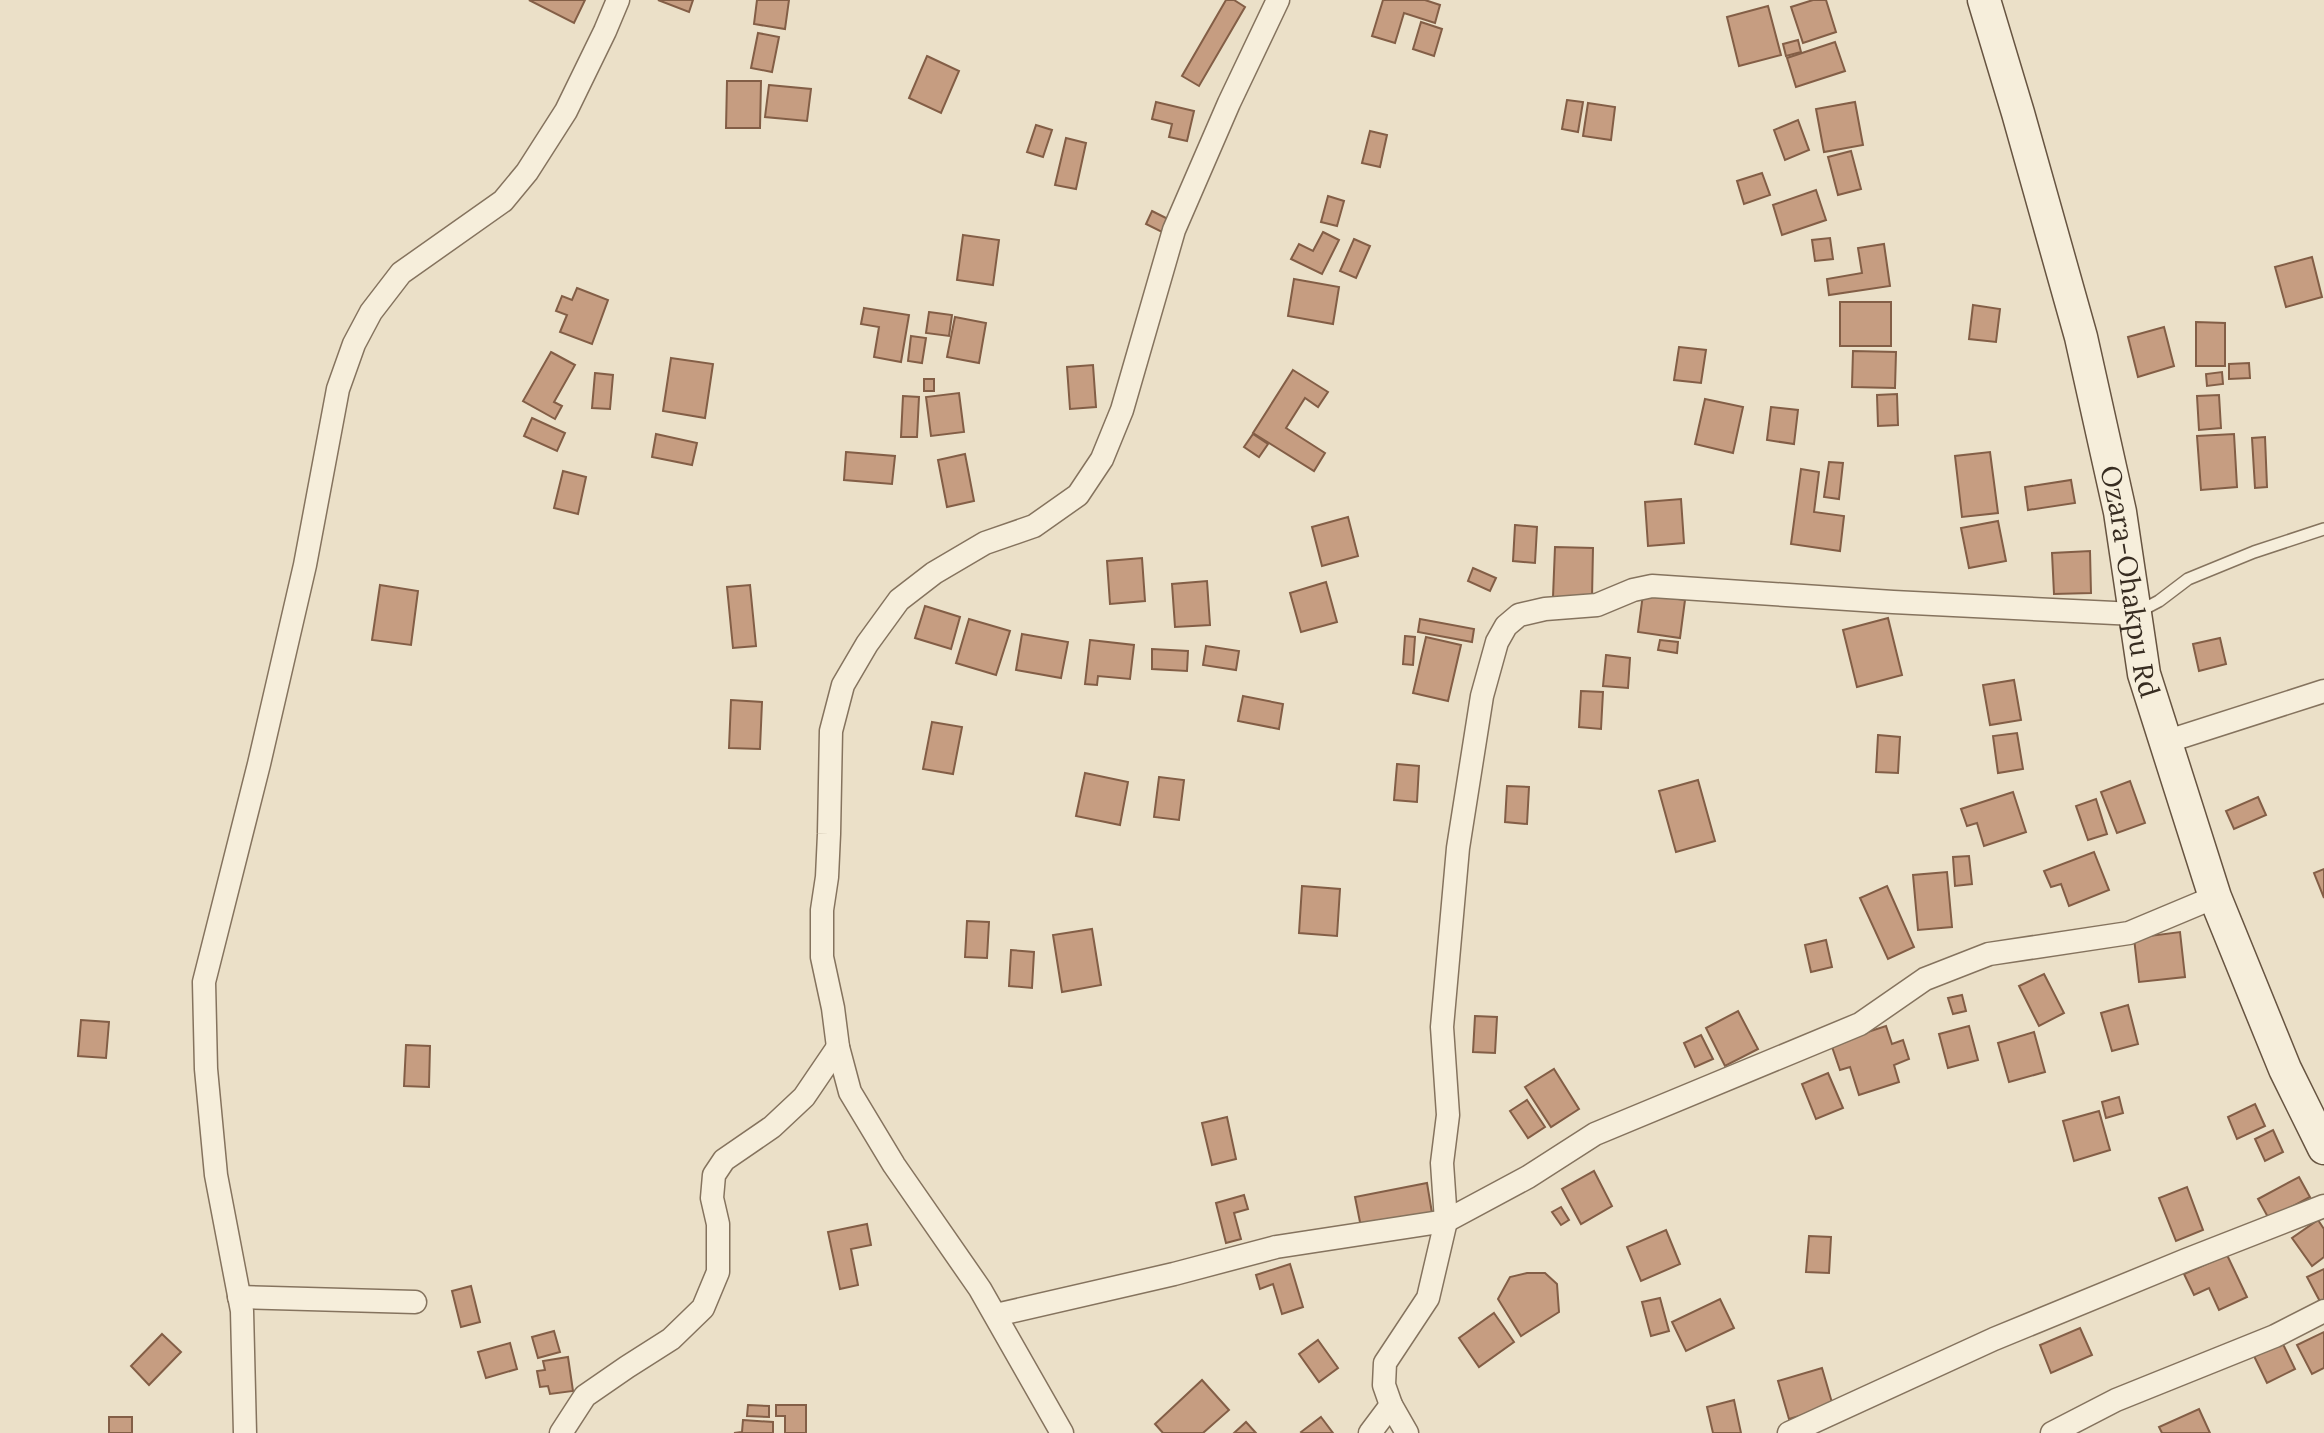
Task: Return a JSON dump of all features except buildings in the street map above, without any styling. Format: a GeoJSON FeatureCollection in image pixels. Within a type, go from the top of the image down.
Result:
{"type":"FeatureCollection","features":[{"type":"Feature","properties":{"kind":"main road","name":"Ozara-Ohakpu Rd"},"geometry":{"type":"LineString","coordinates":[[1984,0],[2081,337],[2120,512],[2144,674],[2215,897],[2285,1069],[2320,1132]]}},
{"type":"Feature","properties":{"kind":"street"},"geometry":{"type":"LineString","coordinates":[[245,1433],[242,1311],[216,1175],[206,1069],[204,982],[305,565],[338,389],[354,344],[371,312],[401,273],[503,201],[527,172],[566,111],[618,0]]}},
{"type":"Feature","properties":{"kind":"street"},"geometry":{"type":"LineString","coordinates":[[1062,1433],[996,1315],[894,1165],[850,1092],[838,1047],[822,957],[831,731],[843,685],[867,644],[899,600],[934,573],[985,543],[1034,526],[1078,495],[1102,459],[1122,410],[1174,230],[1278,0]]}},
{"type":"Feature","properties":{"kind":"street"},"geometry":{"type":"LineString","coordinates":[[1407,1433],[1384,1385],[1385,1363],[1428,1298],[1446,1221],[1442,1163],[1448,1115],[1442,1027],[1458,848],[1482,696],[1497,642],[1506,626],[1519,615],[1545,609],[1597,605],[1633,590],[1652,586],[2135,614]]}},
{"type":"Feature","properties":{"kind":"street"},"geometry":{"type":"LineString","coordinates":[[2165,742],[2324,691]]}},
{"type":"Feature","properties":{"kind":"street"},"geometry":{"type":"LineString","coordinates":[[996,1315],[1276,1247],[1446,1221],[1528,1177],[1595,1134],[1860,1024],[1925,979],[1989,954],[2129,933],[2215,897]]}},
{"type":"Feature","properties":{"kind":"street"},"geometry":{"type":"LineString","coordinates":[[561,1433],[585,1396],[671,1339],[703,1308],[718,1272],[718,1224],[712,1198],[714,1175],[724,1160],[772,1127],[804,1097],[838,1047]]}},
{"type":"Feature","properties":{"kind":"street"},"geometry":{"type":"LineString","coordinates":[[1789,1433],[1994,1339],[2324,1206]]}},
{"type":"Feature","properties":{"kind":"street"},"geometry":{"type":"LineString","coordinates":[[239,1297],[415,1302]]}},
{"type":"Feature","properties":{"kind":"street"},"geometry":{"type":"LineString","coordinates":[[2052,1433],[2116,1400],[2275,1336],[2324,1311]]}},
{"type":"Feature","properties":{"kind":"street"},"geometry":{"type":"LineString","coordinates":[[1370,1433],[1391,1405]]}},
{"type":"Feature","properties":{"kind":"lane"},"geometry":{"type":"LineString","coordinates":[[2135,614],[2188,579],[2254,552],[2324,529]]}}]}
